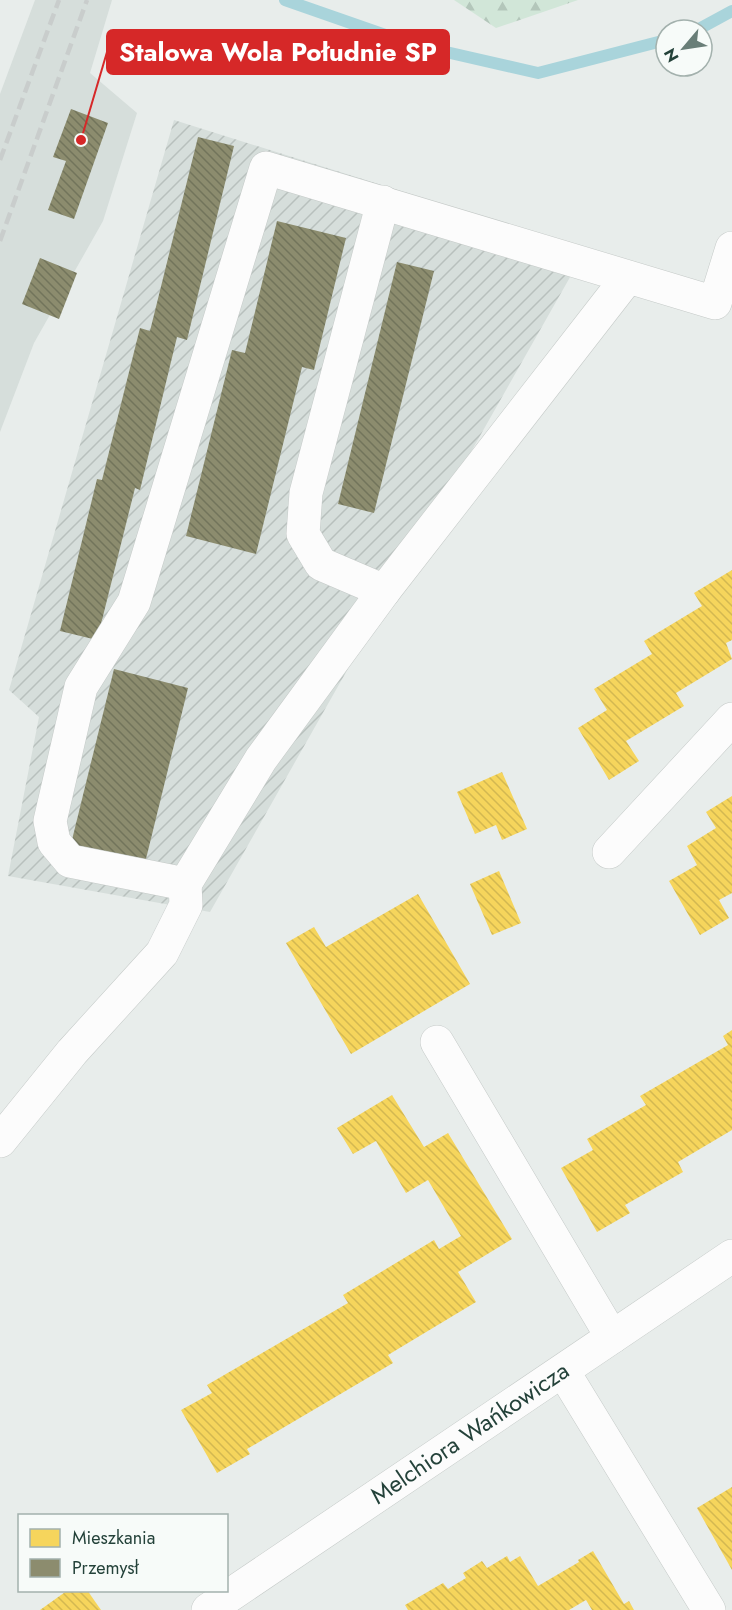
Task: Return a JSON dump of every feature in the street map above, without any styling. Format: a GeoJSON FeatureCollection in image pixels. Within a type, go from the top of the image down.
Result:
{"type":"FeatureCollection","features":[{"type":"Feature","properties":{"kind":"street"},"geometry":{"type":"LineString","coordinates":[[185,884],[70,861],[54,842],[50,821],[81,687],[134,602],[266,168],[715,303],[732,248]]}},
{"type":"Feature","properties":{"kind":"street"},"geometry":{"type":"LineString","coordinates":[[383,202],[306,493],[303,534],[321,564],[384,591]]}},
{"type":"Feature","properties":{"kind":"street"},"geometry":{"type":"LineString","coordinates":[[0,1141],[72,1052],[162,953],[186,905],[185,884],[261,759],[384,591],[628,277]]}},
{"type":"Feature","properties":{"kind":"street"},"geometry":{"type":"LineString","coordinates":[[609,852],[732,718]]}},
{"type":"Feature","properties":{"kind":"street"},"geometry":{"type":"LineString","coordinates":[[437,1042],[612,1337]]}},
{"type":"Feature","properties":{"kind":"street","name":"Melchiora Wańkowicza"},"geometry":{"type":"LineString","coordinates":[[211,1609],[732,1256]]}},
{"type":"Feature","properties":{"kind":"street"},"geometry":{"type":"LineString","coordinates":[[563,1371],[710,1610]]}},
{"type":"Feature","properties":{"kind":"shaded area"},"geometry":{"type":"Polygon","coordinates":[[[35,0],[112,0],[90,73],[137,113],[103,221],[34,343],[0,432],[0,94],[35,0]]]}},
{"type":"Feature","properties":{"kind":"shaded area"},"geometry":{"type":"Polygon","coordinates":[[[174,120],[586,249],[210,912],[8,876],[39,717],[9,690],[174,120]]]}},
{"type":"Feature","properties":{"kind":"green space"},"geometry":{"type":"Polygon","coordinates":[[[454,0],[578,0],[496,28],[454,0]]]}},
{"type":"Feature","properties":{"kind":"building: Mieszkania"},"geometry":{"type":"Polygon","coordinates":[[[732,570],[732,640],[726,643],[732,659],[676,693],[684,706],[626,741],[639,761],[609,780],[578,728],[607,710],[594,689],[652,654],[644,641],[702,606],[694,593],[732,570]]]}},
{"type":"Feature","properties":{"kind":"building: Mieszkania"},"geometry":{"type":"Polygon","coordinates":[[[502,772],[527,829],[502,840],[496,825],[475,834],[457,792],[502,772]]]}},
{"type":"Feature","properties":{"kind":"building: Mieszkania"},"geometry":{"type":"Polygon","coordinates":[[[732,796],[732,893],[719,900],[729,918],[700,935],[669,881],[697,865],[687,846],[716,828],[706,812],[732,796]]]}},
{"type":"Feature","properties":{"kind":"building: Mieszkania"},"geometry":{"type":"Polygon","coordinates":[[[499,871],[521,923],[492,935],[470,884],[499,871]]]}},
{"type":"Feature","properties":{"kind":"building: Mieszkania"},"geometry":{"type":"Polygon","coordinates":[[[418,894],[470,984],[351,1054],[286,943],[314,927],[326,947],[418,894]]]}},
{"type":"Feature","properties":{"kind":"building: Mieszkania"},"geometry":{"type":"Polygon","coordinates":[[[732,1030],[732,1130],[678,1162],[683,1172],[625,1205],[630,1213],[597,1232],[561,1168],[593,1150],[587,1139],[646,1105],[640,1096],[728,1045],[723,1036],[732,1030]]]}},
{"type":"Feature","properties":{"kind":"building: Mieszkania"},"geometry":{"type":"Polygon","coordinates":[[[392,1095],[424,1147],[448,1133],[512,1239],[458,1272],[476,1302],[388,1355],[393,1363],[247,1449],[250,1454],[217,1473],[181,1410],[212,1393],[207,1385],[348,1303],[343,1295],[434,1240],[439,1249],[461,1236],[428,1180],[406,1193],[376,1141],[353,1154],[337,1128],[392,1095]]]}},
{"type":"Feature","properties":{"kind":"building: Mieszkania"},"geometry":{"type":"Polygon","coordinates":[[[732,1487],[732,1570],[697,1508],[732,1487]]]}},
{"type":"Feature","properties":{"kind":"building: Mieszkania"},"geometry":{"type":"Polygon","coordinates":[[[593,1551],[624,1604],[629,1601],[634,1610],[592,1610],[586,1600],[569,1610],[408,1610],[405,1605],[443,1583],[448,1589],[466,1578],[463,1573],[482,1561],[487,1568],[507,1556],[510,1562],[520,1556],[538,1586],[593,1551]]]}},
{"type":"Feature","properties":{"kind":"building: Mieszkania"},"geometry":{"type":"Polygon","coordinates":[[[65,1592],[88,1592],[101,1610],[40,1610],[65,1592]]]}},
{"type":"Feature","properties":{"kind":"building: Przemysł"},"geometry":{"type":"Polygon","coordinates":[[[71,109],[108,123],[74,219],[48,210],[66,161],[53,157],[71,109]]]}},
{"type":"Feature","properties":{"kind":"building: Przemysł"},"geometry":{"type":"Polygon","coordinates":[[[198,137],[234,146],[187,340],[177,337],[140,490],[135,488],[97,640],[60,631],[97,479],[102,480],[140,328],[150,331],[198,137]]]}},
{"type":"Feature","properties":{"kind":"building: Przemysł"},"geometry":{"type":"Polygon","coordinates":[[[277,221],[346,238],[314,370],[302,367],[256,554],[186,536],[232,350],[245,353],[277,221]]]}},
{"type":"Feature","properties":{"kind":"building: Przemysł"},"geometry":{"type":"Polygon","coordinates":[[[40,258],[77,273],[59,319],[22,304],[40,258]]]}},
{"type":"Feature","properties":{"kind":"building: Przemysł"},"geometry":{"type":"Polygon","coordinates":[[[397,262],[434,271],[374,513],[338,504],[397,262]]]}},
{"type":"Feature","properties":{"kind":"building: Przemysł"},"geometry":{"type":"Polygon","coordinates":[[[114,669],[188,688],[144,867],[70,848],[114,669]]]}},
{"type":"Feature","properties":{"kind":"waterway"},"geometry":{"type":"LineString","coordinates":[[285,0],[411,44],[538,73],[654,43]]}},
{"type":"Feature","properties":{"kind":"waterway"},"geometry":{"type":"LineString","coordinates":[[714,21],[732,11]]}},
{"type":"Feature","properties":{"kind":"railway"},"geometry":{"type":"LineString","coordinates":[[0,160],[59,0]]}},
{"type":"Feature","properties":{"kind":"railway"},"geometry":{"type":"LineString","coordinates":[[0,241],[87,0]]}},
{"type":"Feature","properties":{"kind":"place","name":"Stalowa Wola Południe SP"},"geometry":{"type":"Point","coordinates":[81,140]}}]}
